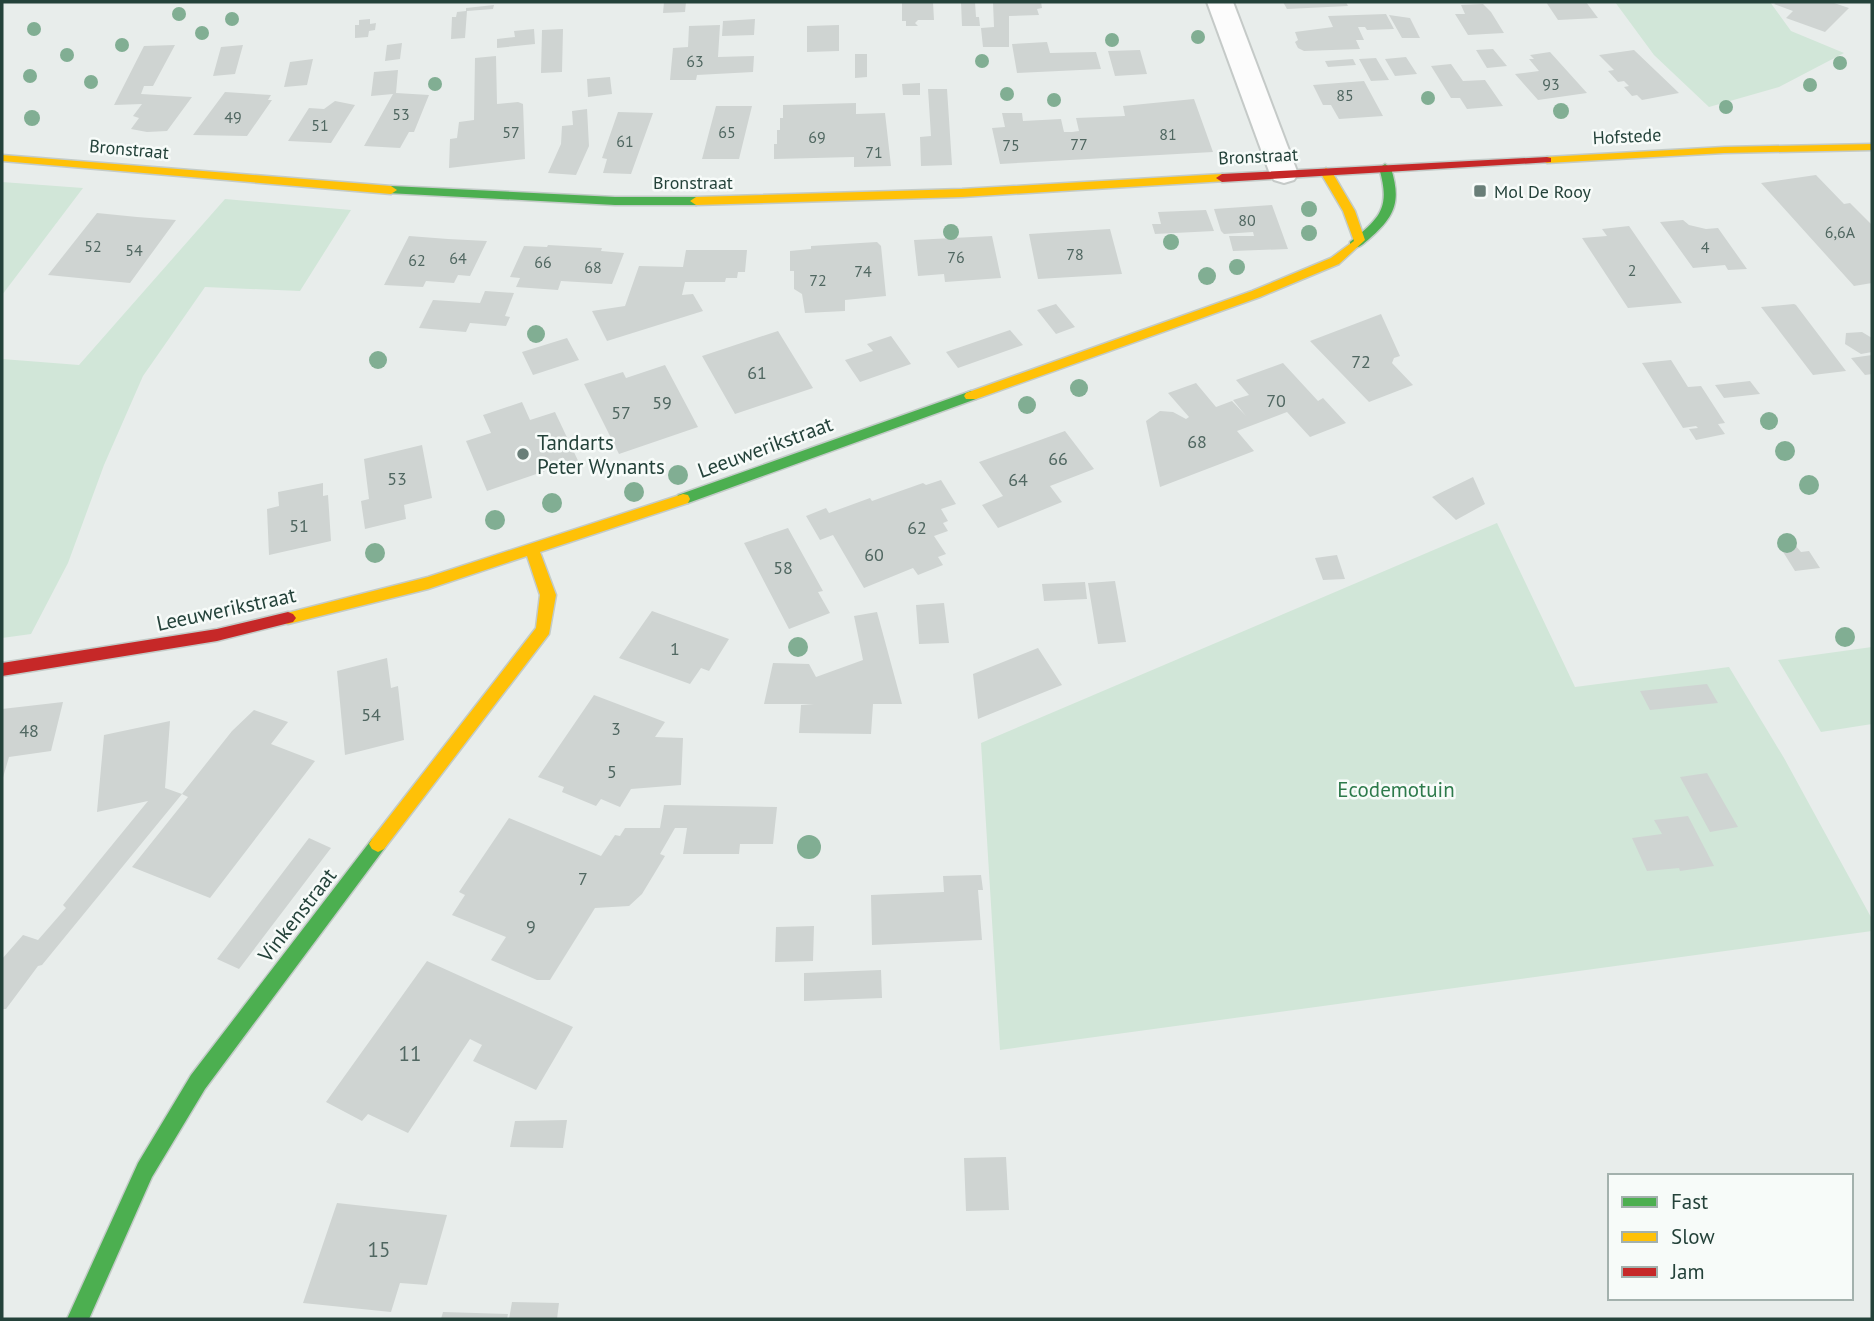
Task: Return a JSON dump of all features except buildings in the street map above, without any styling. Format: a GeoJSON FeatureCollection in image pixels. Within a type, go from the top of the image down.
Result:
{"type":"FeatureCollection","features":[{"type":"Feature","properties":{"kind":"street"},"geometry":{"type":"LineString","coordinates":[[1220,2],[1284,174]]}},
{"type":"Feature","properties":{"kind":"street","name":"Hofstede"},"geometry":{"type":"LineString","coordinates":[[1385,168],[1724,150],[1872,147]]}},
{"type":"Feature","properties":{"kind":"street","name":"Bronstraat"},"geometry":{"type":"LineString","coordinates":[[2,158],[415,192],[615,201],[832,199],[1385,168]]}},
{"type":"Feature","properties":{"kind":"street","name":"Leeuwerikstraat"},"geometry":{"type":"LineString","coordinates":[[2,670],[217,635],[428,583],[642,514],[1256,294],[1335,261],[1382,222],[1391,208],[1391,185],[1385,168]]}},
{"type":"Feature","properties":{"kind":"street"},"geometry":{"type":"LineString","coordinates":[[1326,172],[1349,211],[1359,240]]}},
{"type":"Feature","properties":{"kind":"street","name":"Vinkenstraat"},"geometry":{"type":"LineString","coordinates":[[78,1319],[145,1170],[198,1082],[303,940],[544,630],[548,595],[532,550]]}},
{"type":"Feature","properties":{"kind":"green space"},"geometry":{"type":"Polygon","coordinates":[[[1615,2],[1770,2],[1791,31],[1844,53],[1779,87],[1709,107],[1654,55],[1615,2]]]}},
{"type":"Feature","properties":{"kind":"green space"},"geometry":{"type":"Polygon","coordinates":[[[2,182],[83,188],[2,295],[2,182]]]}},
{"type":"Feature","properties":{"kind":"green space"},"geometry":{"type":"Polygon","coordinates":[[[225,199],[351,210],[300,291],[205,287],[143,376],[104,465],[68,563],[31,634],[2,638],[2,359],[79,365],[225,199]]]}},
{"type":"Feature","properties":{"kind":"green space","name":"Ecodemotuin"},"geometry":{"type":"Polygon","coordinates":[[[1497,523],[1575,687],[1729,667],[1784,758],[1872,919],[1872,931],[1000,1050],[981,743],[1497,523]]]}},
{"type":"Feature","properties":{"kind":"green space"},"geometry":{"type":"Polygon","coordinates":[[[1872,647],[1872,724],[1821,732],[1778,660],[1872,647]]]}},
{"type":"Feature","properties":{"kind":"traffic: fast"},"geometry":{"type":"LineString","coordinates":[[1354,245],[1387,213],[1391,194],[1385,168]]}},
{"type":"Feature","properties":{"kind":"traffic: fast"},"geometry":{"type":"LineString","coordinates":[[391,190],[615,201],[696,201]]}},
{"type":"Feature","properties":{"kind":"traffic: fast"},"geometry":{"type":"LineString","coordinates":[[683,499],[971,396]]}},
{"type":"Feature","properties":{"kind":"traffic: fast"},"geometry":{"type":"LineString","coordinates":[[78,1319],[145,1170],[198,1082],[378,844]]}},
{"type":"Feature","properties":{"kind":"traffic: slow"},"geometry":{"type":"LineString","coordinates":[[1547,160],[1724,150],[1872,147]]}},
{"type":"Feature","properties":{"kind":"traffic: slow"},"geometry":{"type":"LineString","coordinates":[[2,158],[391,190]]}},
{"type":"Feature","properties":{"kind":"traffic: slow"},"geometry":{"type":"LineString","coordinates":[[1326,172],[1349,211],[1359,240]]}},
{"type":"Feature","properties":{"kind":"traffic: slow"},"geometry":{"type":"LineString","coordinates":[[696,201],[962,193],[1222,178]]}},
{"type":"Feature","properties":{"kind":"traffic: slow"},"geometry":{"type":"LineString","coordinates":[[971,396],[1256,294],[1335,261],[1354,245]]}},
{"type":"Feature","properties":{"kind":"traffic: slow"},"geometry":{"type":"LineString","coordinates":[[288,618],[428,583],[683,499]]}},
{"type":"Feature","properties":{"kind":"traffic: slow"},"geometry":{"type":"LineString","coordinates":[[378,844],[544,630],[548,595],[532,549]]}},
{"type":"Feature","properties":{"kind":"traffic: jam"},"geometry":{"type":"LineString","coordinates":[[1222,178],[1547,160]]}},
{"type":"Feature","properties":{"kind":"traffic: jam"},"geometry":{"type":"LineString","coordinates":[[2,670],[217,635],[288,618]]}},
{"type":"Feature","properties":{"kind":"place","name":"Mol De Rooy"},"geometry":{"type":"Point","coordinates":[1480,191]}},
{"type":"Feature","properties":{"kind":"place","name":"Tandarts Peter Wynants"},"geometry":{"type":"Point","coordinates":[523,454]}}]}
